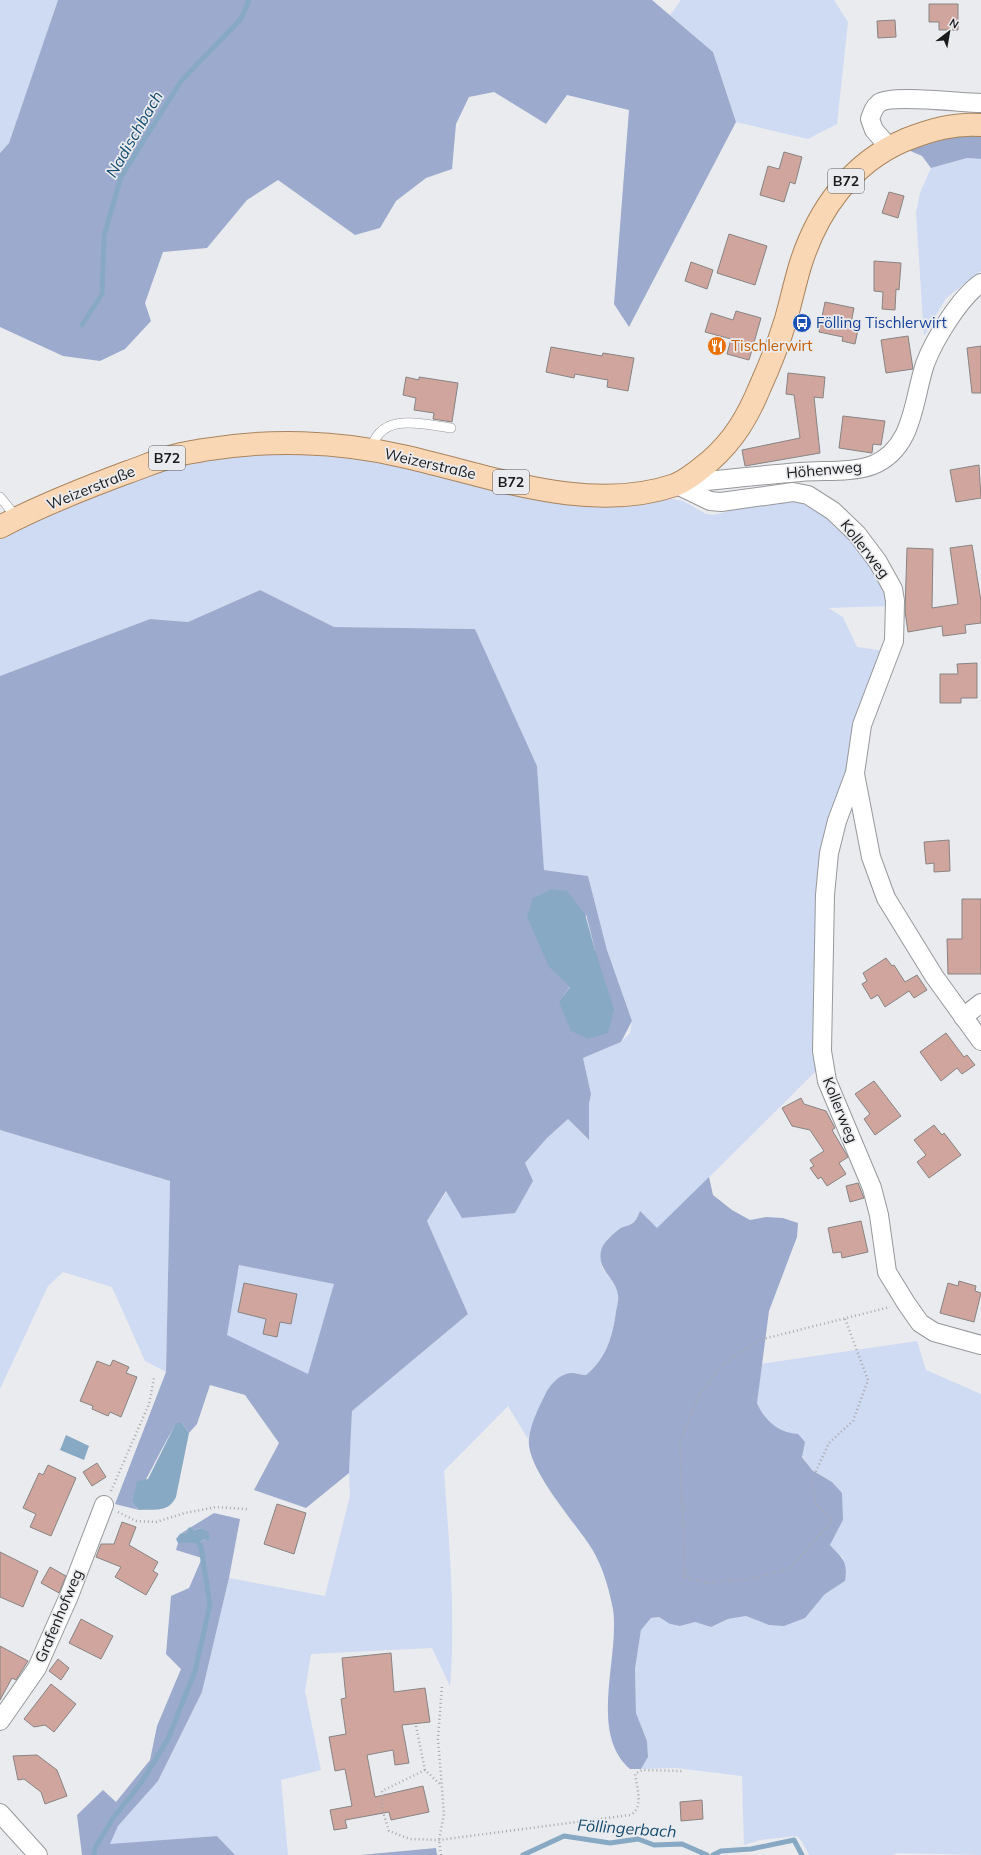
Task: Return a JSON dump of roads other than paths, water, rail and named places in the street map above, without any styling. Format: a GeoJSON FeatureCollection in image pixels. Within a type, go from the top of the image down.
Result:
{"type":"FeatureCollection","features":[{"type":"Feature","properties":{"kind":"main road","name":"Weizerstraße"},"geometry":{"type":"LineString","coordinates":[[8,522],[97,483],[175,455],[219,448],[270,443],[308,444],[400,455],[519,484],[582,495],[630,495],[677,484],[693,475],[716,456],[735,436],[749,412],[773,355],[786,319],[801,263],[820,220],[832,198],[845,182],[858,169],[889,147],[927,131],[964,124],[981,125]]}},
{"type":"Feature","properties":{"kind":"street"},"geometry":{"type":"LineString","coordinates":[[889,147],[874,130],[870,119],[875,107],[880,102],[888,99],[904,99],[981,103]]}},
{"type":"Feature","properties":{"kind":"street","name":"Höhenweg"},"geometry":{"type":"LineString","coordinates":[[677,484],[759,475],[851,469],[872,465],[881,461],[890,455],[906,433],[917,401],[925,364],[942,330],[958,306],[981,283]]}},
{"type":"Feature","properties":{"kind":"street","name":"Kollerweg"},"geometry":{"type":"LineString","coordinates":[[677,484],[710,501],[721,502],[793,492],[808,494],[823,503],[843,520],[861,540],[887,577],[893,589],[895,601],[895,636],[862,724],[855,773],[833,834],[826,871],[822,966],[822,1051],[827,1081],[872,1188],[879,1215],[887,1272],[920,1323],[934,1332],[981,1345]]}},
{"type":"Feature","properties":{"kind":"street","name":"Kollerweg"},"geometry":{"type":"LineString","coordinates":[[855,773],[867,841],[883,891],[919,954],[981,1041]]}},
{"type":"Feature","properties":{"kind":"street"},"geometry":{"type":"LineString","coordinates":[[963,1017],[981,1003]]}},
{"type":"Feature","properties":{"kind":"street","name":"Grafenhofweg"},"geometry":{"type":"LineString","coordinates":[[0,1721],[37,1668],[69,1596],[104,1505]]}},
{"type":"Feature","properties":{"kind":"street"},"geometry":{"type":"LineString","coordinates":[[0,1813],[38,1855]]}},
{"type":"Feature","properties":{"kind":"lane"},"geometry":{"type":"LineString","coordinates":[[371,451],[374,440],[379,434],[391,426],[401,422],[451,428]]}},
{"type":"Feature","properties":{"kind":"lane"},"geometry":{"type":"LineString","coordinates":[[0,496],[8,522]]}},
{"type":"Feature","properties":{"kind":"waterway","name":"Nadischbach"},"geometry":{"type":"LineString","coordinates":[[82,325],[102,294],[104,236],[121,177],[181,81],[241,19],[249,0]]}},
{"type":"Feature","properties":{"kind":"waterway"},"geometry":{"type":"LineString","coordinates":[[94,1855],[95,1848],[113,1818],[141,1783],[168,1739],[195,1671],[210,1605],[201,1547],[190,1530]]}},
{"type":"Feature","properties":{"kind":"waterway","name":"Föllingerbach"},"geometry":{"type":"LineString","coordinates":[[523,1855],[564,1836],[610,1843],[638,1839],[654,1845],[682,1844],[707,1855]]}},
{"type":"Feature","properties":{"kind":"waterway","name":"Föllingerbach"},"geometry":{"type":"LineString","coordinates":[[713,1855],[721,1851],[751,1849],[794,1840],[802,1855]]}},
{"type":"Feature","properties":{"kind":"place","name":"Fölling Tischlerwirt"},"geometry":{"type":"Point","coordinates":[802,323]}},
{"type":"Feature","properties":{"kind":"place","name":"Tischlerwirt"},"geometry":{"type":"Point","coordinates":[717,346]}}]}
